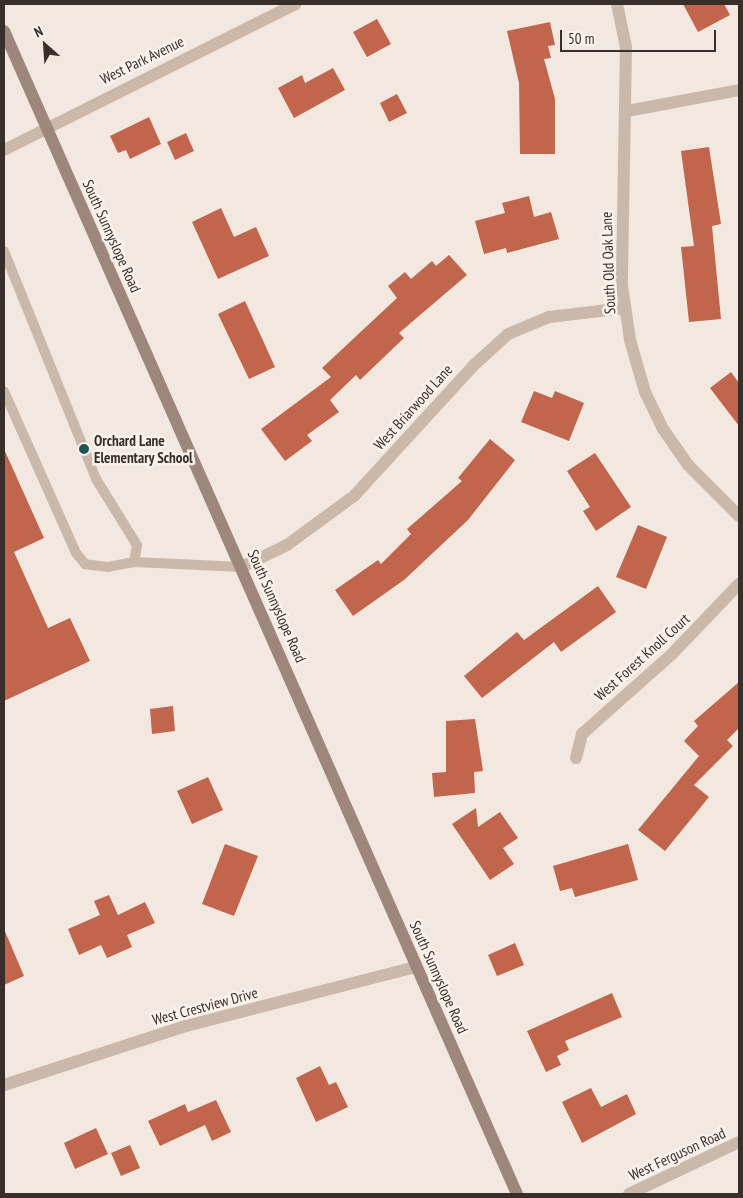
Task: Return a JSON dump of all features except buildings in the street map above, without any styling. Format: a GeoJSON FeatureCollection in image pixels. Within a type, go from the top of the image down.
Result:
{"type":"FeatureCollection","features":[{"type":"Feature","properties":{"kind":"street","name":"West Park Avenue"},"geometry":{"type":"LineString","coordinates":[[4,150],[295,4]]}},
{"type":"Feature","properties":{"kind":"street","name":"South Old Oak Lane"},"geometry":{"type":"LineString","coordinates":[[617,4],[626,47],[627,112],[621,210],[624,308],[645,392],[663,429],[694,472],[739,516]]}},
{"type":"Feature","properties":{"kind":"street","name":"South Sunnyslope Road"},"geometry":{"type":"LineString","coordinates":[[4,32],[242,567],[517,1194]]}},
{"type":"Feature","properties":{"kind":"street"},"geometry":{"type":"LineString","coordinates":[[627,112],[739,90]]}},
{"type":"Feature","properties":{"kind":"street","name":"West Briarwood Lane"},"geometry":{"type":"LineString","coordinates":[[242,567],[287,545],[354,496],[473,366],[508,334],[549,316],[624,308]]}},
{"type":"Feature","properties":{"kind":"street","name":"West Forest Knoll Court"},"geometry":{"type":"LineString","coordinates":[[576,758],[582,734],[672,654],[739,584]]}},
{"type":"Feature","properties":{"kind":"street","name":"West Crestview Drive"},"geometry":{"type":"LineString","coordinates":[[4,1085],[186,1026],[416,967]]}},
{"type":"Feature","properties":{"kind":"street","name":"West Ferguson Road"},"geometry":{"type":"LineString","coordinates":[[629,1194],[739,1142]]}},
{"type":"Feature","properties":{"kind":"lane"},"geometry":{"type":"LineString","coordinates":[[4,251],[96,478],[137,545],[134,562]]}},
{"type":"Feature","properties":{"kind":"lane"},"geometry":{"type":"LineString","coordinates":[[4,391],[76,553],[85,564],[108,567],[134,562],[242,567]]}},
{"type":"Feature","properties":{"kind":"place","name":"Orchard Lane Elementary School"},"geometry":{"type":"Point","coordinates":[84,449]}}]}
